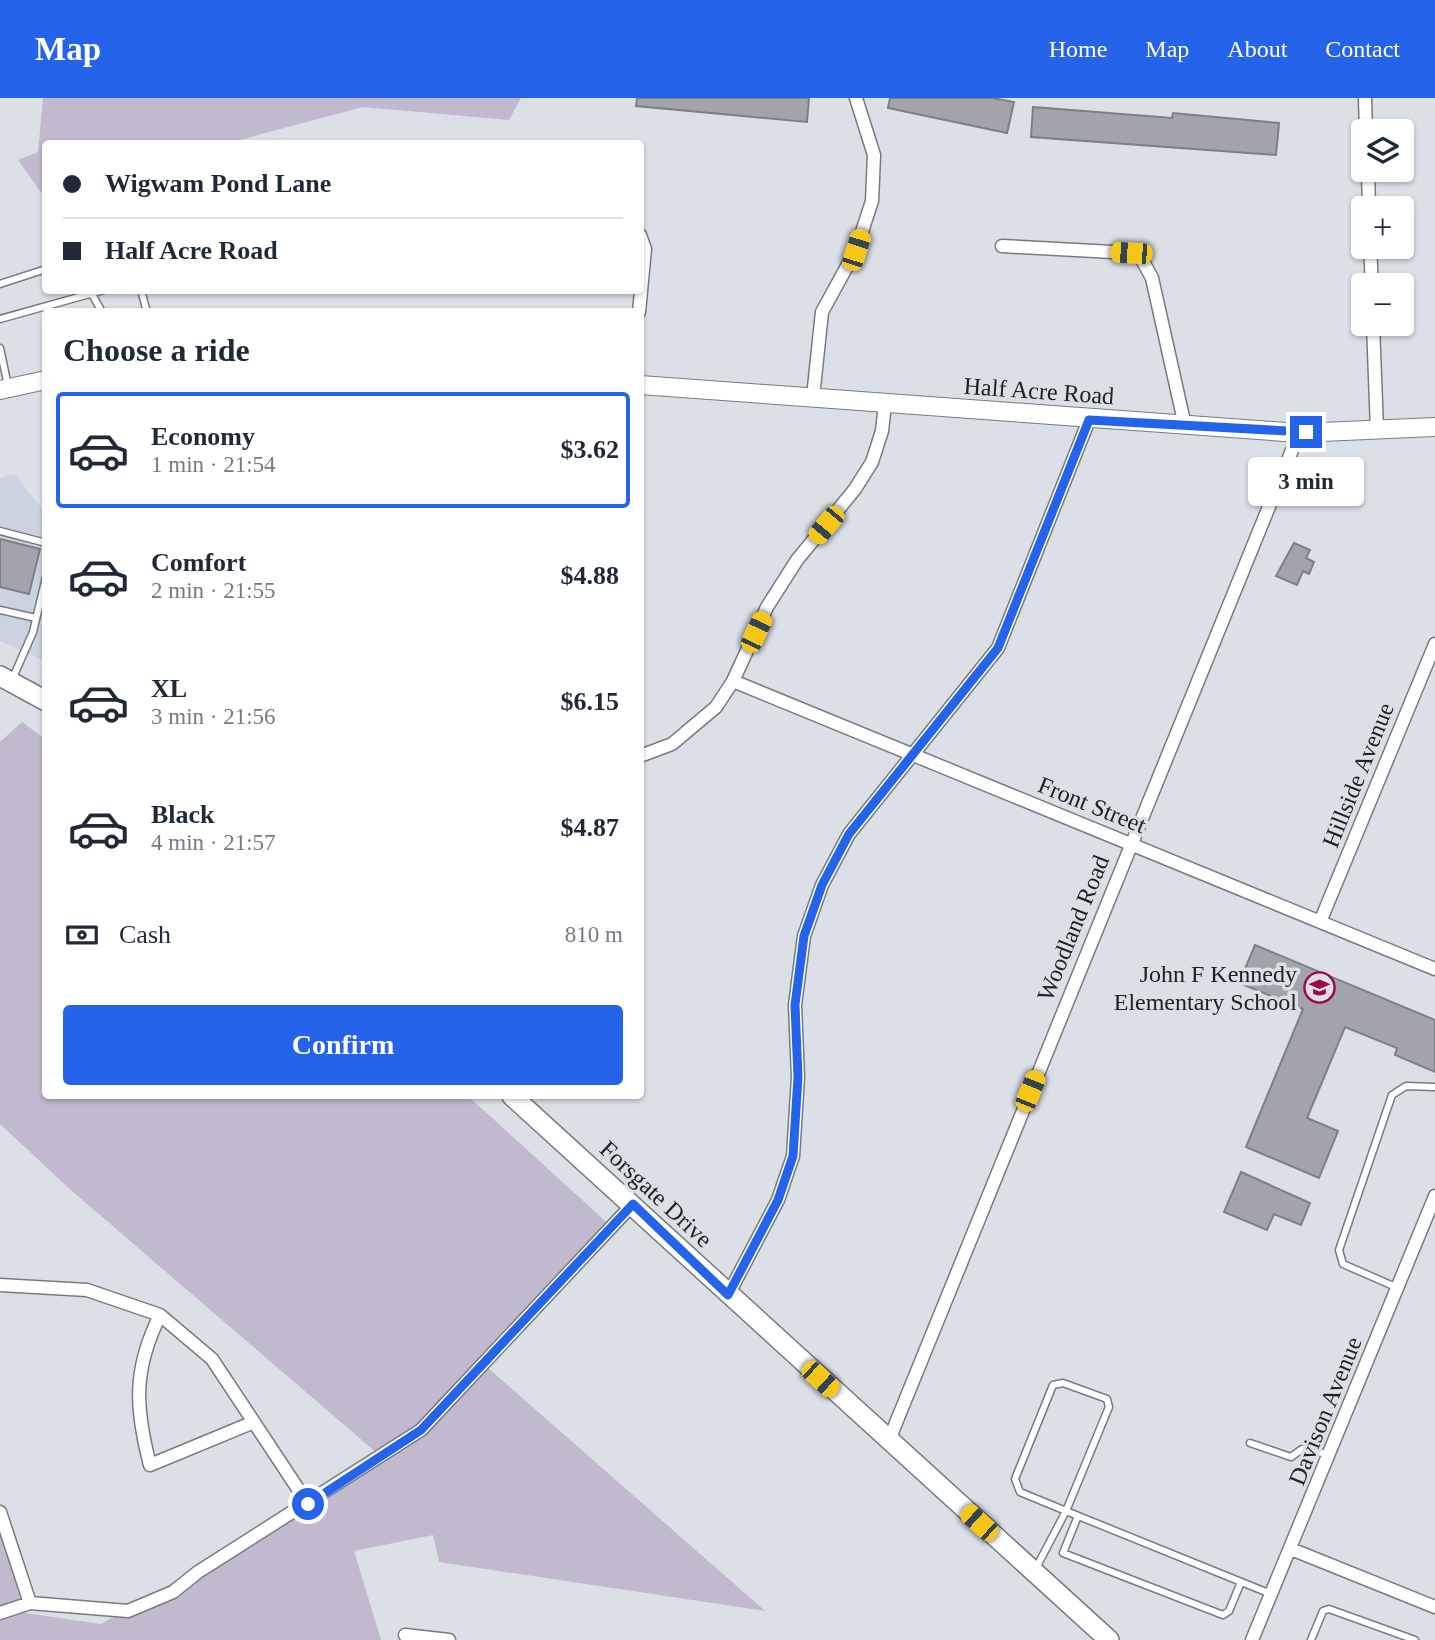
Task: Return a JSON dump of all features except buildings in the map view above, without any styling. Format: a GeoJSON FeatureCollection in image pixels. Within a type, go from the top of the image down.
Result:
{"type":"FeatureCollection","features":[{"type":"Feature","properties":{"kind":"main road"},"geometry":{"type":"LineString","coordinates":[[6,679],[42,699]]}},
{"type":"Feature","properties":{"kind":"main road","name":"Forsgate Drive"},"geometry":{"type":"LineString","coordinates":[[515,1099],[1109,1640]]}},
{"type":"Feature","properties":{"kind":"street"},"geometry":{"type":"LineString","coordinates":[[813,397],[821,312],[856,250],[872,201],[874,155],[856,98]]}},
{"type":"Feature","properties":{"kind":"street"},"geometry":{"type":"LineString","coordinates":[[1365,98],[1366,119]]}},
{"type":"Feature","properties":{"kind":"street"},"geometry":{"type":"LineString","coordinates":[[1002,246],[1131,253],[1141,258],[1152,278],[1185,426]]}},
{"type":"Feature","properties":{"kind":"street"},"geometry":{"type":"LineString","coordinates":[[1373,336],[1377,430]]}},
{"type":"Feature","properties":{"kind":"street"},"geometry":{"type":"LineString","coordinates":[[4,389],[42,381]]}},
{"type":"Feature","properties":{"kind":"street","name":"Half Acre Road"},"geometry":{"type":"LineString","coordinates":[[644,385],[1089,420],[1299,433],[1435,428]]}},
{"type":"Feature","properties":{"kind":"street"},"geometry":{"type":"LineString","coordinates":[[644,754],[672,744],[697,726],[716,707],[733,681],[767,607],[789,572],[855,489],[872,462],[882,431],[885,404]]}},
{"type":"Feature","properties":{"kind":"street"},"geometry":{"type":"LineString","coordinates":[[728,1295],[778,1200],[793,1156],[798,1077],[795,1005],[808,923],[822,885],[849,834],[998,648],[1089,420]]}},
{"type":"Feature","properties":{"kind":"street","name":"Woodland Road"},"geometry":{"type":"LineString","coordinates":[[889,1440],[1130,842],[1299,433]]}},
{"type":"Feature","properties":{"kind":"street","name":"Hillside Avenue"},"geometry":{"type":"LineString","coordinates":[[1320,922],[1435,644]]}},
{"type":"Feature","properties":{"kind":"street","name":"Front Street"},"geometry":{"type":"LineString","coordinates":[[733,681],[1435,969]]}},
{"type":"Feature","properties":{"kind":"street","name":"Davison Avenue"},"geometry":{"type":"LineString","coordinates":[[1252,1640],[1435,1196]]}},
{"type":"Feature","properties":{"kind":"street"},"geometry":{"type":"LineString","coordinates":[[0,1613],[30,1603],[128,1611],[173,1592],[198,1573],[421,1430],[633,1204]]}},
{"type":"Feature","properties":{"kind":"street"},"geometry":{"type":"LineString","coordinates":[[0,1285],[87,1290],[160,1315],[212,1359],[308,1504]]}},
{"type":"Feature","properties":{"kind":"street"},"geometry":{"type":"LineString","coordinates":[[160,1315],[147,1341],[138,1380],[139,1420],[150,1465],[254,1422]]}},
{"type":"Feature","properties":{"kind":"street"},"geometry":{"type":"LineString","coordinates":[[0,1512],[30,1603]]}},
{"type":"Feature","properties":{"kind":"street"},"geometry":{"type":"LineString","coordinates":[[1291,1549],[1435,1607]]}},
{"type":"Feature","properties":{"kind":"street"},"geometry":{"type":"LineString","coordinates":[[405,1635],[449,1640]]}},
{"type":"Feature","properties":{"kind":"lane"},"geometry":{"type":"LineString","coordinates":[[0,284],[42,271]]}},
{"type":"Feature","properties":{"kind":"lane"},"geometry":{"type":"LineString","coordinates":[[0,319],[92,294],[100,308]]}},
{"type":"Feature","properties":{"kind":"lane"},"geometry":{"type":"LineString","coordinates":[[0,348],[4,389]]}},
{"type":"Feature","properties":{"kind":"lane"},"geometry":{"type":"LineString","coordinates":[[0,531],[42,542]]}},
{"type":"Feature","properties":{"kind":"lane"},"geometry":{"type":"LineString","coordinates":[[6,679],[36,618],[42,593]]}},
{"type":"Feature","properties":{"kind":"lane"},"geometry":{"type":"LineString","coordinates":[[0,610],[36,618]]}},
{"type":"Feature","properties":{"kind":"lane"},"geometry":{"type":"LineString","coordinates":[[1398,1288],[1343,1264],[1339,1250],[1392,1095],[1406,1086],[1435,1087]]}},
{"type":"Feature","properties":{"kind":"lane"},"geometry":{"type":"LineString","coordinates":[[1034,1572],[1066,1511],[1109,1407],[1107,1399],[1063,1383],[1053,1385],[1015,1479],[1020,1492],[1066,1511],[1078,1516],[1241,1582],[1272,1594]]}},
{"type":"Feature","properties":{"kind":"lane"},"geometry":{"type":"LineString","coordinates":[[1251,1443],[1291,1457],[1302,1449],[1330,1455]]}},
{"type":"Feature","properties":{"kind":"lane"},"geometry":{"type":"LineString","coordinates":[[1078,1516],[1063,1553],[1223,1615],[1229,1611],[1241,1582]]}},
{"type":"Feature","properties":{"kind":"lane"},"geometry":{"type":"LineString","coordinates":[[1311,1640],[1323,1611],[1329,1609],[1415,1640]]}},
{"type":"Feature","properties":{"kind":"shaded area"},"geometry":{"type":"Polygon","coordinates":[[[43,98],[521,98],[509,120],[363,107],[239,140],[42,140],[42,194],[18,160],[38,152],[43,98]]]}},
{"type":"Feature","properties":{"kind":"shaded area"},"geometry":{"type":"Polygon","coordinates":[[[15,474],[42,509],[42,660],[0,641],[0,478],[15,474]]]}},
{"type":"Feature","properties":{"kind":"shaded area"},"geometry":{"type":"Polygon","coordinates":[[[22,722],[42,737],[42,1099],[471,1099],[614,1229],[487,1367],[765,1611],[439,1562],[433,1535],[354,1551],[381,1640],[0,1640],[0,1527],[25,1613],[101,1624],[385,1460],[72,1191],[0,1124],[0,742],[22,722]]]}},
{"type":"Feature","properties":{"kind":"place","name":"John F Kennedy Elementary School"},"geometry":{"type":"Point","coordinates":[1320,988]}},
{"type":"Feature","properties":{"kind":"route"},"geometry":{"type":"LineString","coordinates":[[308,1504],[421,1430],[633,1204],[728,1295],[778,1200],[793,1156],[798,1077],[795,1005],[804,936],[822,885],[849,834],[998,648],[1021,597],[1089,420],[1306,432]]}}]}
